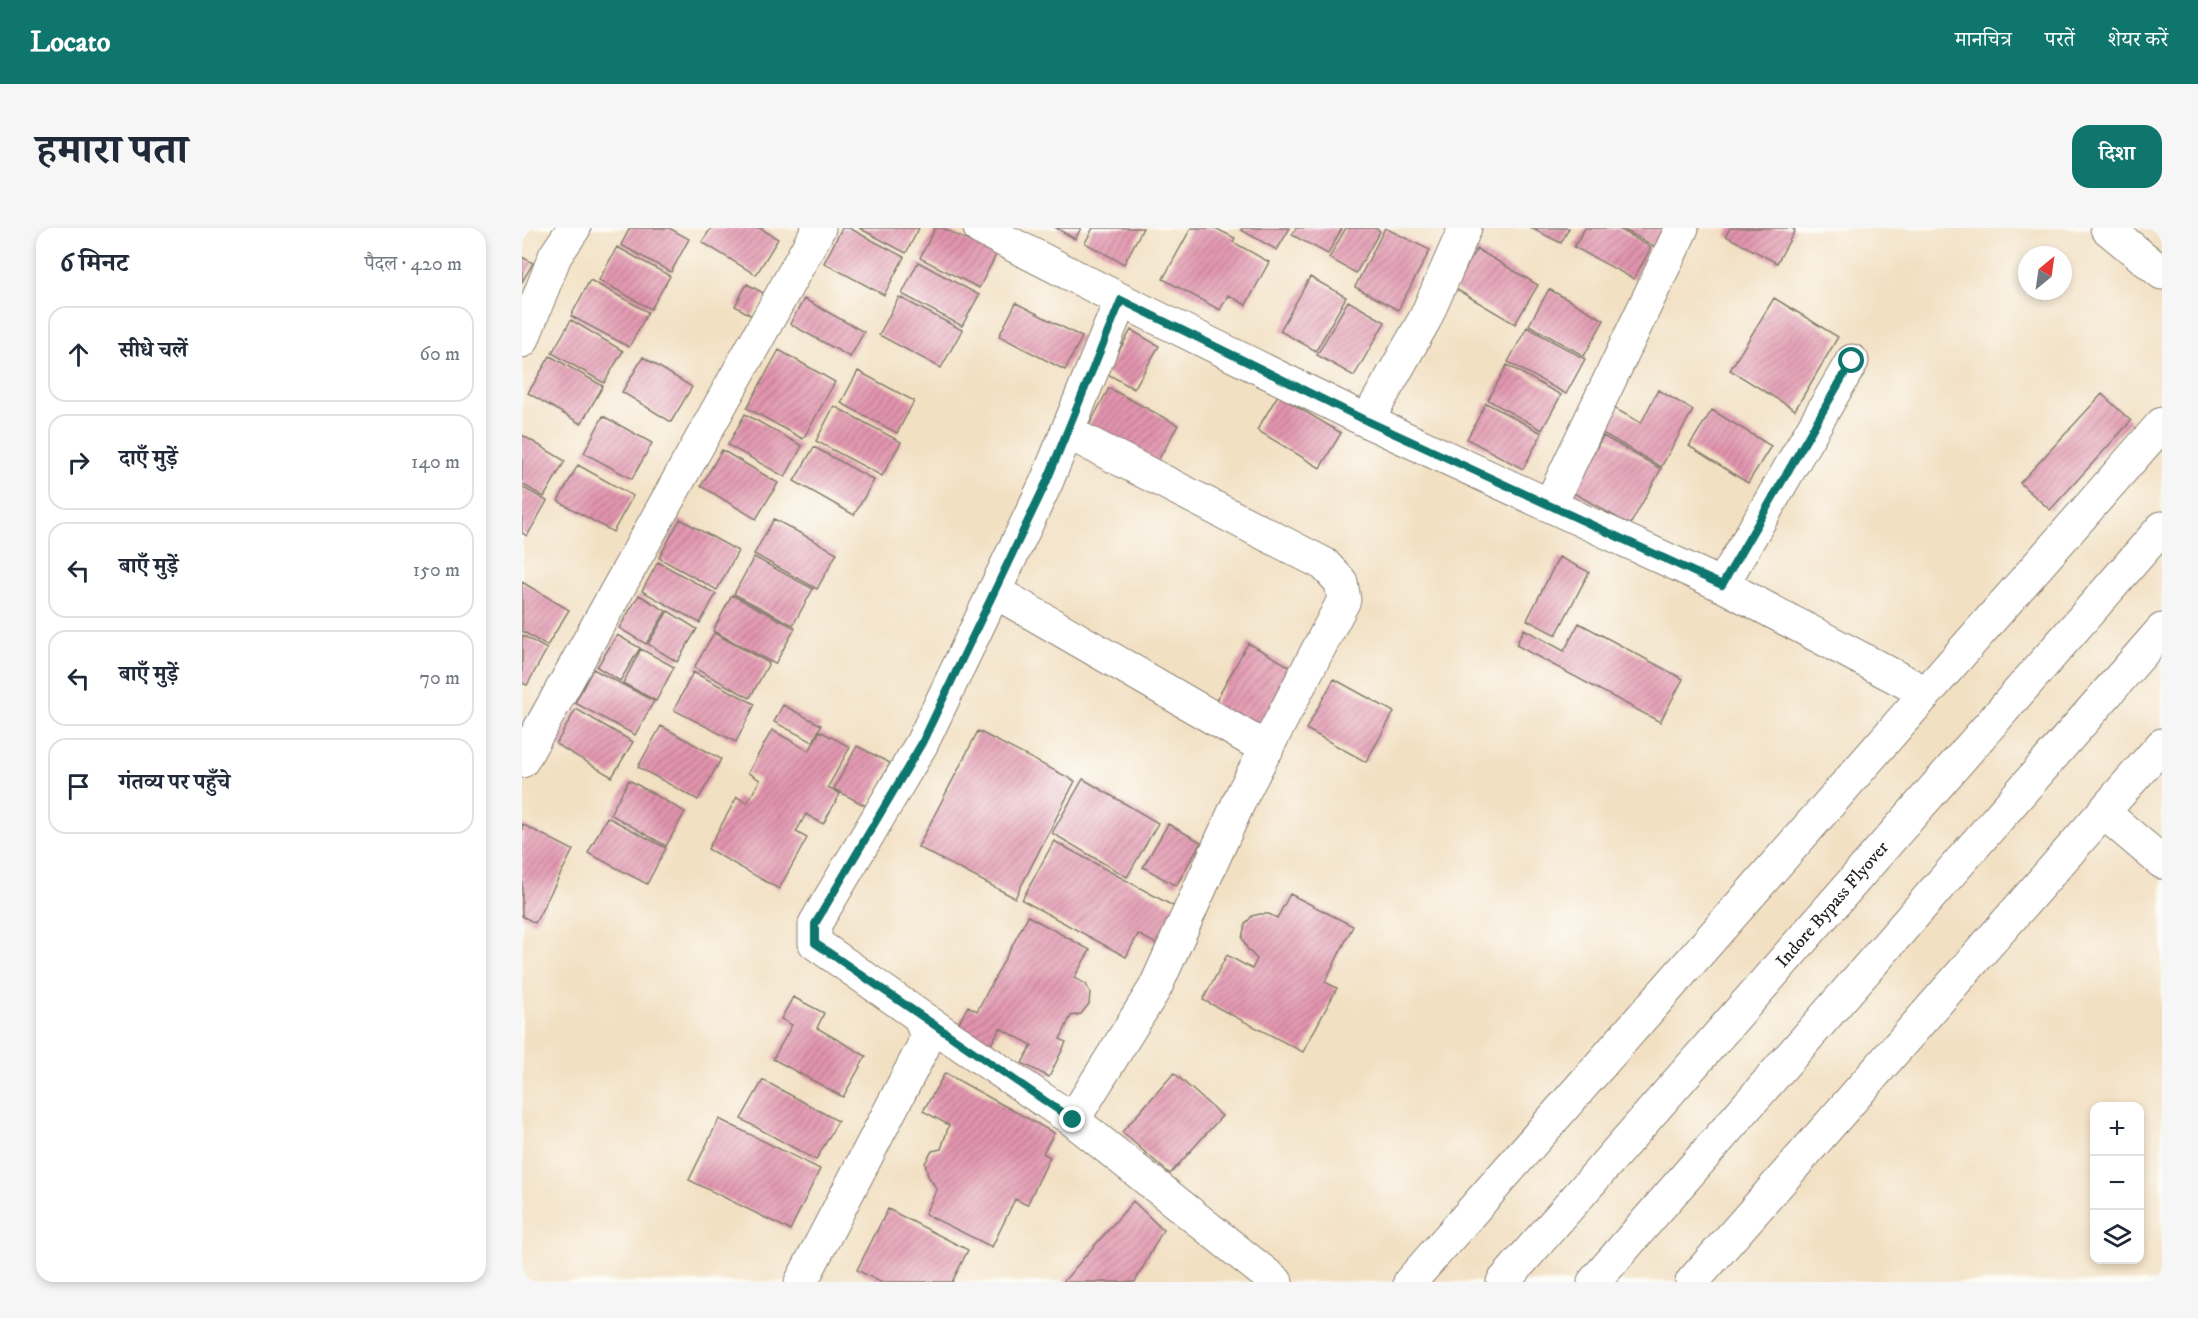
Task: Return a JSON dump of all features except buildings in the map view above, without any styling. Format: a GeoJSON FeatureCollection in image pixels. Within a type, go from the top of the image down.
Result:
{"type":"FeatureCollection","features":[{"type":"Feature","properties":{"kind":"main road"},"geometry":{"type":"LineString","coordinates":[[522,341],[555,256],[574,228]]}},
{"type":"Feature","properties":{"kind":"main road"},"geometry":{"type":"LineString","coordinates":[[980,228],[1367,421],[1722,585],[1926,693]]}},
{"type":"Feature","properties":{"kind":"main road"},"geometry":{"type":"LineString","coordinates":[[1550,505],[1682,228]]}},
{"type":"Feature","properties":{"kind":"main road"},"geometry":{"type":"LineString","coordinates":[[2107,228],[2162,273]]}},
{"type":"Feature","properties":{"kind":"main road"},"geometry":{"type":"LineString","coordinates":[[522,761],[817,229]]}},
{"type":"Feature","properties":{"kind":"main road"},"geometry":{"type":"LineString","coordinates":[[1367,421],[1425,319],[1456,231]]}},
{"type":"Feature","properties":{"kind":"main road"},"geometry":{"type":"LineString","coordinates":[[1121,300],[1046,483],[922,743],[815,924],[815,943],[1073,1120],[1276,1282]]}},
{"type":"Feature","properties":{"kind":"main road"},"geometry":{"type":"LineString","coordinates":[[1722,585],[1852,361]]}},
{"type":"Feature","properties":{"kind":"main road"},"geometry":{"type":"LineString","coordinates":[[1410,1282],[2162,424]]}},
{"type":"Feature","properties":{"kind":"main road"},"geometry":{"type":"LineString","coordinates":[[1067,432],[1324,564],[1341,582],[1344,600],[1243,793],[1155,988],[1073,1120]]}},
{"type":"Feature","properties":{"kind":"main road","name":"Indore Bypass Flyover"},"geometry":{"type":"LineString","coordinates":[[1503,1282],[2162,528]]}},
{"type":"Feature","properties":{"kind":"main road"},"geometry":{"type":"LineString","coordinates":[[994,591],[1267,749]]}},
{"type":"Feature","properties":{"kind":"main road"},"geometry":{"type":"LineString","coordinates":[[1594,1282],[2162,630]]}},
{"type":"Feature","properties":{"kind":"main road"},"geometry":{"type":"LineString","coordinates":[[1692,1282],[2162,744]]}},
{"type":"Feature","properties":{"kind":"main road"},"geometry":{"type":"LineString","coordinates":[[2103,812],[2162,862]]}},
{"type":"Feature","properties":{"kind":"main road"},"geometry":{"type":"LineString","coordinates":[[801,1282],[922,1049],[927,1036],[919,1016]]}},
{"type":"Feature","properties":{"kind":"route"},"geometry":{"type":"LineString","coordinates":[[1073,1120],[815,943],[815,924],[922,743],[1046,483],[1121,300],[1367,421],[1722,585],[1852,361]]}}]}
